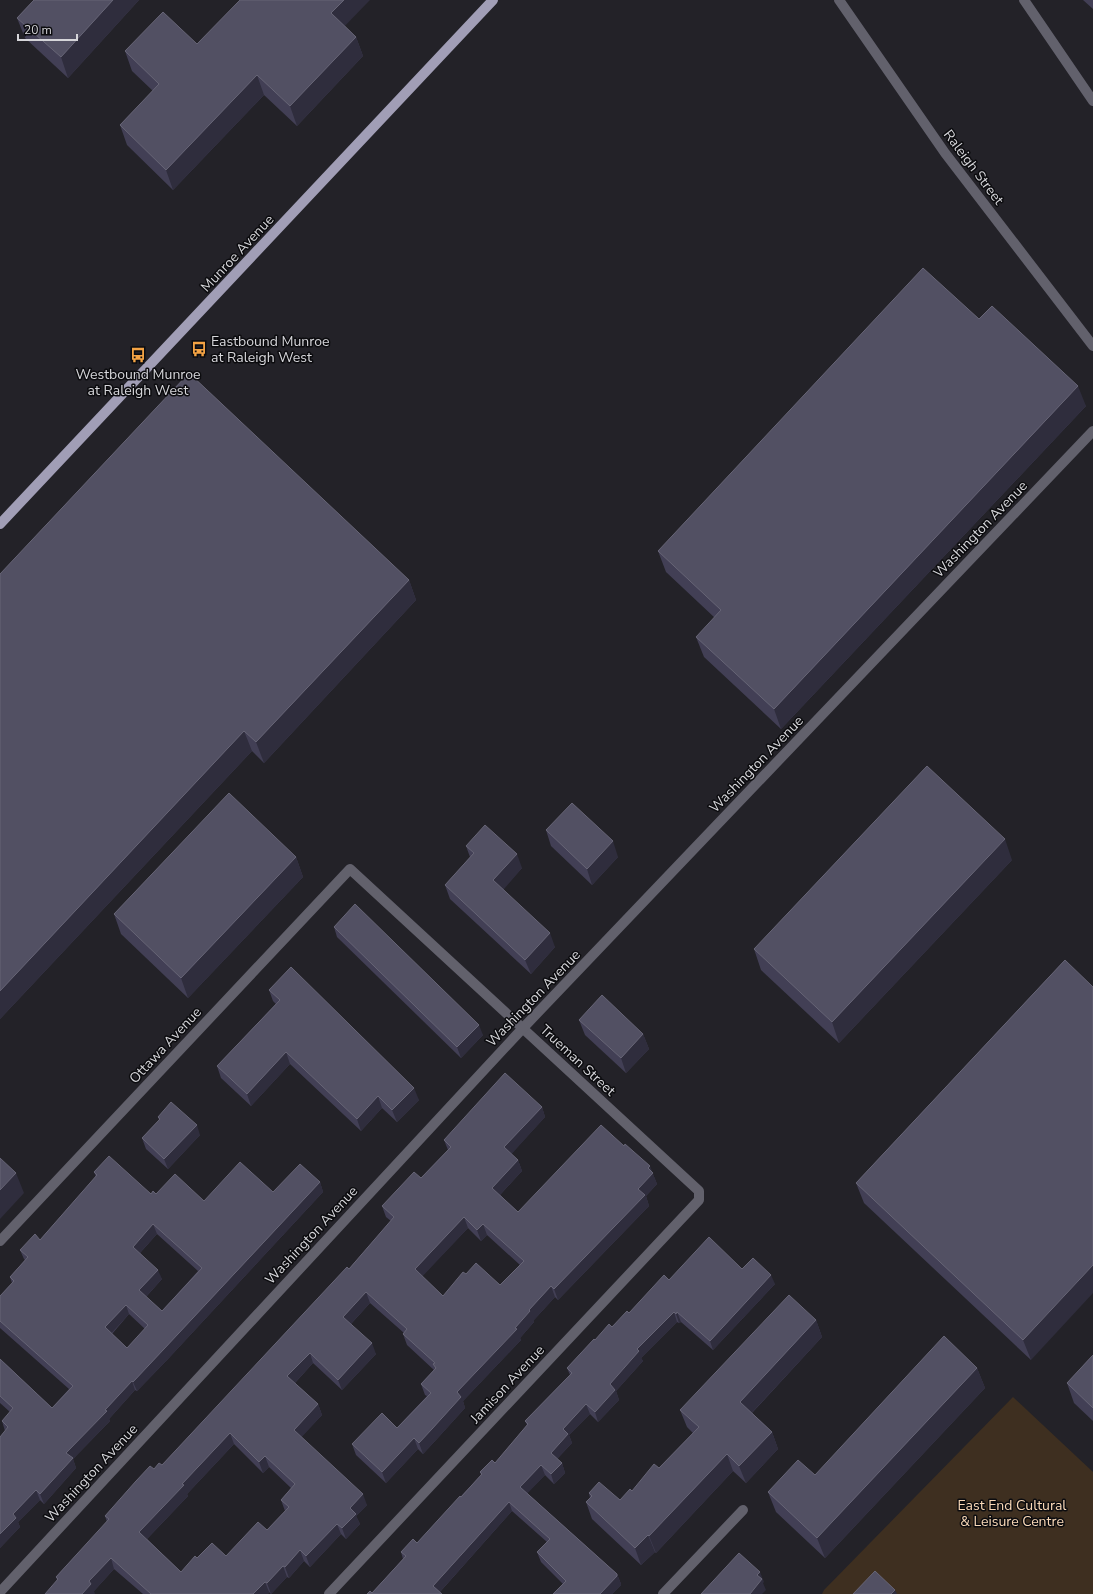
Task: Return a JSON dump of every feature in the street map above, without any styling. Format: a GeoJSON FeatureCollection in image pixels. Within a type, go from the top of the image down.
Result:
{"type":"FeatureCollection","features":[{"type":"Feature","properties":{"kind":"main road","name":"Munroe Avenue"},"geometry":{"type":"LineString","coordinates":[[0,524],[493,0]]}},
{"type":"Feature","properties":{"kind":"street","name":"Raleigh Street"},"geometry":{"type":"LineString","coordinates":[[839,0],[945,153],[1093,346]]}},
{"type":"Feature","properties":{"kind":"street"},"geometry":{"type":"LineString","coordinates":[[1024,0],[1093,101]]}},
{"type":"Feature","properties":{"kind":"street","name":"Washington Avenue"},"geometry":{"type":"LineString","coordinates":[[0,1592],[523,1028],[1093,430]]}},
{"type":"Feature","properties":{"kind":"street","name":"Trueman Street"},"geometry":{"type":"LineString","coordinates":[[350,869],[698,1191]]}},
{"type":"Feature","properties":{"kind":"street","name":"Ottawa Avenue"},"geometry":{"type":"LineString","coordinates":[[0,1241],[350,869]]}},
{"type":"Feature","properties":{"kind":"street","name":"Jamison Avenue"},"geometry":{"type":"LineString","coordinates":[[329,1594],[699,1200],[698,1191]]}},
{"type":"Feature","properties":{"kind":"street"},"geometry":{"type":"LineString","coordinates":[[663,1594],[742,1510]]}},
{"type":"Feature","properties":{"kind":"green space","name":"East End Cultural & Leisure Centre"},"geometry":{"type":"Polygon","coordinates":[[[1013,1397],[1093,1472],[1093,1594],[822,1594],[824,1590],[1013,1397]]]}},
{"type":"Feature","properties":{"kind":"building"},"geometry":{"type":"Polygon","coordinates":[[[34,0],[113,0],[61,57],[17,18],[34,0]]]}},
{"type":"Feature","properties":{"kind":"building"},"geometry":{"type":"Polygon","coordinates":[[[240,0],[344,0],[331,13],[356,37],[290,106],[257,75],[166,170],[120,125],[159,84],[125,51],[163,12],[197,44],[240,0]]]}},
{"type":"Feature","properties":{"kind":"building"},"geometry":{"type":"Polygon","coordinates":[[[923,268],[979,319],[992,306],[1078,386],[774,709],[696,637],[721,610],[658,551],[923,268]]]}},
{"type":"Feature","properties":{"kind":"building"},"geometry":{"type":"Polygon","coordinates":[[[189,373],[409,580],[256,742],[244,731],[0,991],[0,574],[189,373]]]}},
{"type":"Feature","properties":{"kind":"building"},"geometry":{"type":"Polygon","coordinates":[[[927,766],[1005,839],[832,1022],[754,949],[927,766]]]}},
{"type":"Feature","properties":{"kind":"building"},"geometry":{"type":"Polygon","coordinates":[[[229,793],[296,857],[181,978],[114,914],[229,793]]]}},
{"type":"Feature","properties":{"kind":"building"},"geometry":{"type":"Polygon","coordinates":[[[572,803],[613,841],[587,869],[546,830],[572,803]]]}},
{"type":"Feature","properties":{"kind":"building"},"geometry":{"type":"Polygon","coordinates":[[[485,825],[517,854],[493,880],[550,933],[525,960],[445,885],[474,853],[466,846],[485,825]]]}},
{"type":"Feature","properties":{"kind":"building"},"geometry":{"type":"Polygon","coordinates":[[[355,904],[479,1025],[457,1047],[334,927],[355,904]]]}},
{"type":"Feature","properties":{"kind":"building"},"geometry":{"type":"Polygon","coordinates":[[[1065,960],[1093,987],[1093,1265],[1023,1340],[856,1183],[1065,960]]]}},
{"type":"Feature","properties":{"kind":"building"},"geometry":{"type":"Polygon","coordinates":[[[291,967],[414,1088],[392,1110],[378,1096],[357,1119],[286,1052],[247,1094],[217,1066],[280,1000],[269,990],[291,967]]]}},
{"type":"Feature","properties":{"kind":"building"},"geometry":{"type":"Polygon","coordinates":[[[602,995],[643,1034],[621,1058],[579,1020],[602,995]]]}},
{"type":"Feature","properties":{"kind":"building"},"geometry":{"type":"Polygon","coordinates":[[[505,1073],[542,1107],[504,1147],[518,1160],[492,1188],[518,1212],[601,1125],[624,1146],[625,1144],[650,1166],[648,1168],[653,1173],[638,1189],[645,1195],[554,1289],[551,1286],[529,1310],[530,1311],[515,1328],[517,1329],[457,1392],[461,1397],[419,1443],[414,1438],[382,1472],[352,1444],[382,1413],[397,1428],[431,1393],[421,1384],[436,1368],[433,1364],[435,1363],[403,1334],[407,1329],[366,1292],[343,1317],[372,1343],[338,1380],[310,1353],[287,1376],[318,1404],[294,1430],[363,1494],[350,1508],[356,1514],[342,1528],[337,1524],[306,1556],[300,1550],[285,1567],[283,1566],[267,1583],[265,1582],[253,1594],[151,1594],[111,1558],[89,1581],[91,1584],[82,1594],[45,1594],[58,1579],[56,1577],[109,1519],[105,1516],[150,1466],[154,1469],[159,1463],[162,1465],[347,1267],[349,1269],[394,1217],[382,1206],[414,1172],[421,1178],[451,1147],[444,1140],[505,1073]],[[464,1217],[415,1269],[443,1296],[463,1272],[466,1274],[476,1263],[500,1285],[524,1261],[483,1224],[477,1230],[464,1217]],[[230,1433],[182,1484],[184,1485],[139,1532],[181,1572],[195,1556],[197,1558],[212,1543],[226,1556],[258,1522],[267,1530],[289,1507],[281,1500],[295,1484],[265,1456],[259,1462],[230,1433]]]}},
{"type":"Feature","properties":{"kind":"building"},"geometry":{"type":"Polygon","coordinates":[[[171,1102],[197,1125],[164,1159],[142,1138],[160,1119],[158,1117],[171,1102]]]}},
{"type":"Feature","properties":{"kind":"building"},"geometry":{"type":"Polygon","coordinates":[[[109,1156],[151,1194],[153,1191],[156,1194],[175,1174],[204,1201],[240,1162],[273,1192],[300,1164],[320,1182],[105,1410],[107,1411],[66,1453],[73,1458],[40,1494],[36,1490],[13,1514],[16,1518],[0,1534],[0,1437],[8,1427],[2,1421],[13,1408],[0,1396],[0,1359],[52,1408],[73,1386],[0,1321],[0,1296],[14,1281],[10,1277],[28,1257],[20,1250],[35,1234],[40,1240],[97,1175],[94,1172],[109,1156]],[[153,1224],[133,1247],[158,1270],[139,1290],[162,1311],[202,1268],[153,1224]],[[126,1305],[105,1327],[127,1348],[148,1325],[126,1305]]]}},
{"type":"Feature","properties":{"kind":"building"},"geometry":{"type":"Polygon","coordinates":[[[0,1158],[16,1173],[0,1190],[0,1158]]]}},
{"type":"Feature","properties":{"kind":"building"},"geometry":{"type":"Polygon","coordinates":[[[709,1237],[742,1269],[753,1258],[771,1275],[710,1341],[677,1312],[676,1314],[674,1312],[637,1349],[639,1351],[610,1384],[615,1390],[595,1412],[586,1404],[563,1429],[568,1434],[551,1453],[562,1463],[551,1474],[541,1465],[520,1487],[617,1574],[617,1576],[600,1594],[553,1594],[566,1581],[537,1552],[550,1539],[509,1502],[433,1586],[442,1594],[367,1594],[370,1591],[372,1593],[406,1556],[401,1552],[413,1539],[417,1543],[482,1474],[480,1472],[492,1460],[495,1463],[528,1424],[525,1421],[572,1373],[567,1368],[594,1339],[595,1340],[609,1324],[612,1327],[627,1311],[629,1313],[664,1275],[669,1280],[709,1237]]]}},
{"type":"Feature","properties":{"kind":"building"},"geometry":{"type":"Polygon","coordinates":[[[789,1295],[816,1320],[740,1402],[772,1432],[739,1466],[727,1454],[649,1536],[648,1535],[635,1548],[586,1502],[592,1496],[589,1493],[599,1482],[620,1500],[630,1489],[632,1491],[654,1464],[659,1468],[699,1427],[680,1410],[789,1295]]]}},
{"type":"Feature","properties":{"kind":"building"},"geometry":{"type":"Polygon","coordinates":[[[944,1336],[977,1368],[817,1538],[768,1492],[798,1460],[815,1475],[944,1336]]]}},
{"type":"Feature","properties":{"kind":"building"},"geometry":{"type":"Polygon","coordinates":[[[1093,1355],[1093,1408],[1067,1383],[1093,1355]]]}},
{"type":"Feature","properties":{"kind":"building"},"geometry":{"type":"Polygon","coordinates":[[[739,1553],[760,1572],[757,1575],[762,1579],[750,1594],[701,1594],[739,1553]]]}},
{"type":"Feature","properties":{"kind":"building"},"geometry":{"type":"Polygon","coordinates":[[[875,1571],[895,1590],[891,1594],[853,1594],[875,1571]]]}},
{"type":"Feature","properties":{"kind":"place","name":"Eastbound Munroe at Raleigh West"},"geometry":{"type":"Point","coordinates":[199,349]}},
{"type":"Feature","properties":{"kind":"place","name":"Westbound Munroe at Raleigh West"},"geometry":{"type":"Point","coordinates":[138,355]}}]}
